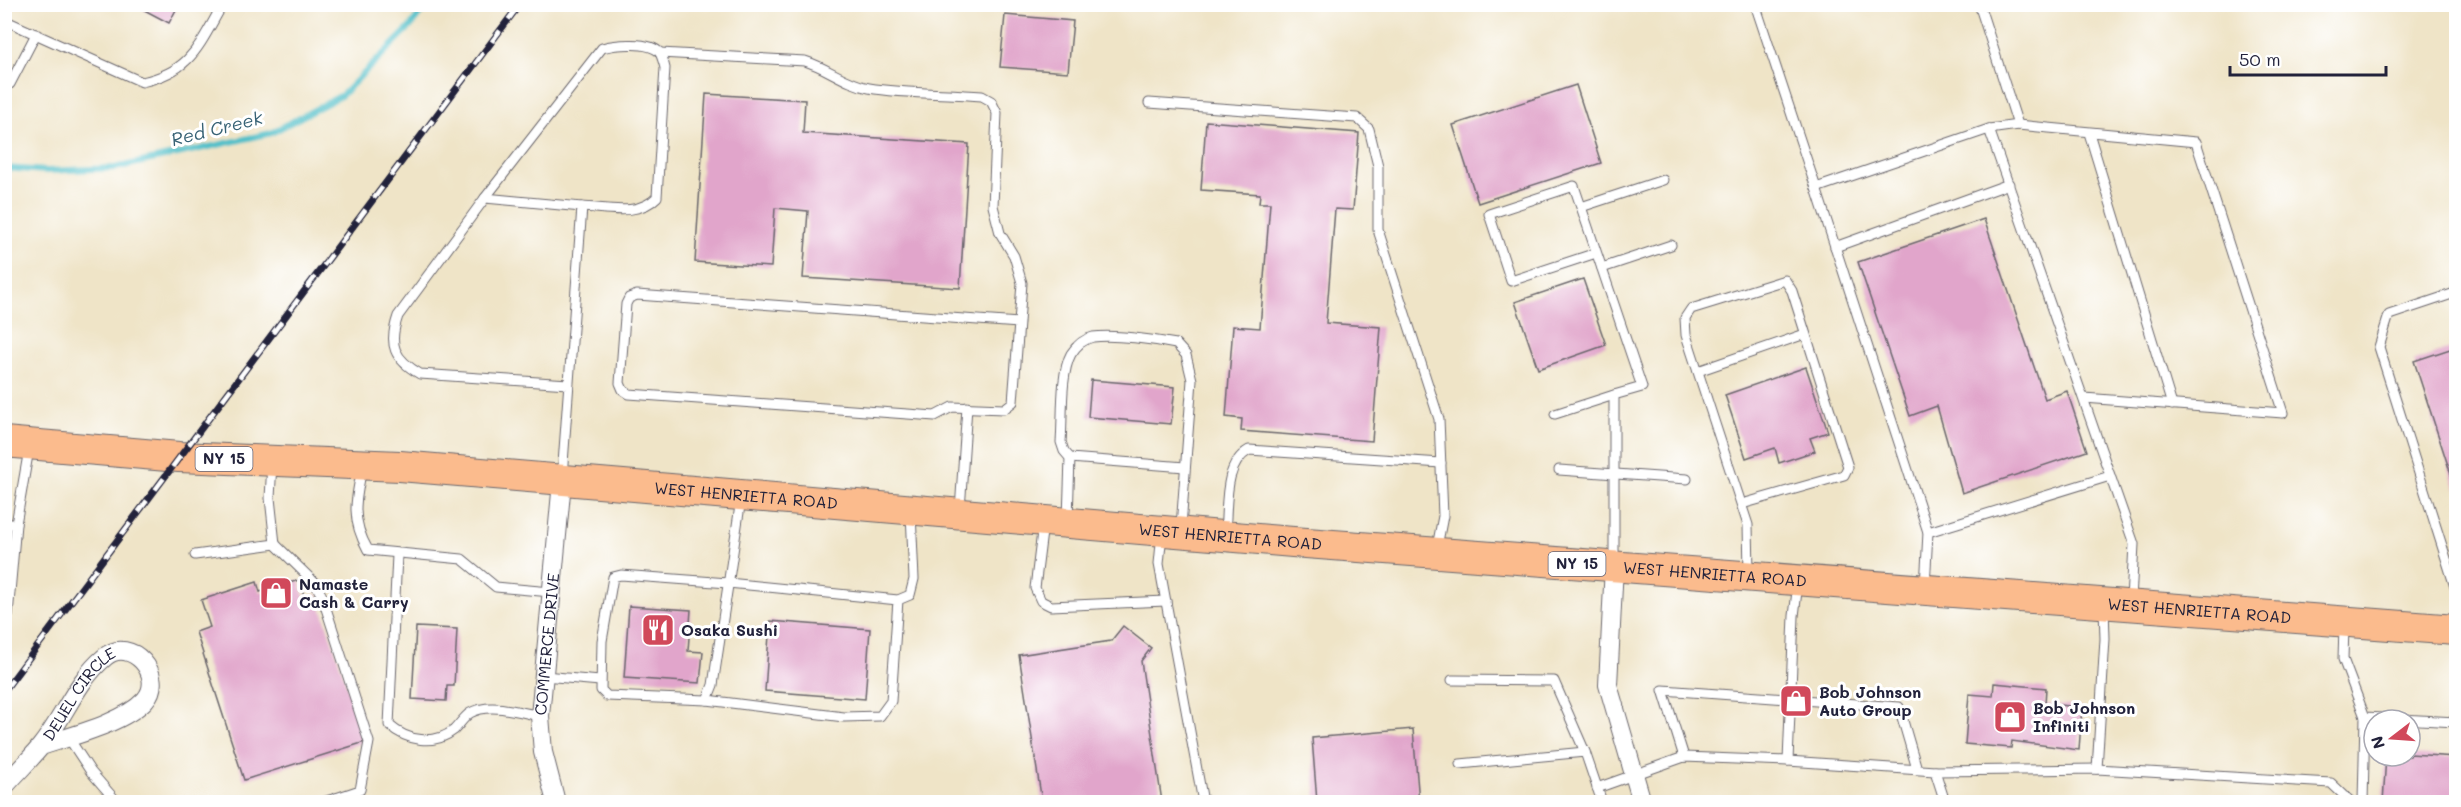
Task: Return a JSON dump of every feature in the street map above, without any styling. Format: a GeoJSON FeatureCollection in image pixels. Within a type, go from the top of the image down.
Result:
{"type":"FeatureCollection","features":[{"type":"Feature","properties":{"kind":"main road","name":"WEST HENRIETTA ROAD"},"geometry":{"type":"LineString","coordinates":[[17,443],[179,457],[362,465],[1436,553],[2457,630]]}},
{"type":"Feature","properties":{"kind":"street","name":"COMMERCE DRIVE"},"geometry":{"type":"LineString","coordinates":[[556,802],[543,752],[540,716],[562,482]]}},
{"type":"Feature","properties":{"kind":"street"},"geometry":{"type":"LineString","coordinates":[[1614,566],[1608,685],[1642,802]]}},
{"type":"Feature","properties":{"kind":"street","name":"DEUEL CIRCLE"},"geometry":{"type":"LineString","coordinates":[[4,787],[41,746],[80,686],[107,655],[125,651],[139,656],[149,669],[151,677],[152,686],[147,699],[135,709],[117,718],[41,746]]}},
{"type":"Feature","properties":{"kind":"lane"},"geometry":{"type":"LineString","coordinates":[[4,20],[142,82],[164,77],[188,62],[223,4]]}},
{"type":"Feature","properties":{"kind":"lane"},"geometry":{"type":"LineString","coordinates":[[1755,4],[1928,532],[1924,590]]}},
{"type":"Feature","properties":{"kind":"lane"},"geometry":{"type":"LineString","coordinates":[[1979,4],[2018,125]]}},
{"type":"Feature","properties":{"kind":"lane"},"geometry":{"type":"LineString","coordinates":[[4,81],[10,84],[36,34]]}},
{"type":"Feature","properties":{"kind":"lane"},"geometry":{"type":"LineString","coordinates":[[568,384],[420,374],[402,364],[395,347],[394,330],[399,316],[485,198],[602,48],[612,45],[649,47],[660,53],[805,61],[826,67],[847,81],[869,88],[982,96],[992,101],[997,113],[993,206],[1000,233],[1014,255],[1022,283],[1019,323],[1013,402],[1004,409],[952,407],[935,416],[629,394],[622,390],[620,383],[626,304],[629,298],[637,295],[1019,323]]}},
{"type":"Feature","properties":{"kind":"lane"},"geometry":{"type":"LineString","coordinates":[[485,198],[638,210],[649,205],[657,197],[665,68],[660,53]]}},
{"type":"Feature","properties":{"kind":"lane"},"geometry":{"type":"LineString","coordinates":[[1149,103],[1357,118],[1369,129],[1378,166],[1378,230],[1439,419],[1443,516],[1436,553]]}},
{"type":"Feature","properties":{"kind":"lane"},"geometry":{"type":"LineString","coordinates":[[1816,188],[1989,129],[2018,125],[2196,141],[2283,413],[2084,398]]}},
{"type":"Feature","properties":{"kind":"lane"},"geometry":{"type":"LineString","coordinates":[[1989,129],[2134,544],[2105,639],[2097,769]]}},
{"type":"Feature","properties":{"kind":"lane"},"geometry":{"type":"LineString","coordinates":[[2089,133],[2172,405]]}},
{"type":"Feature","properties":{"kind":"lane"},"geometry":{"type":"LineString","coordinates":[[1581,207],[1663,180]]}},
{"type":"Feature","properties":{"kind":"lane"},"geometry":{"type":"LineString","coordinates":[[1835,247],[2009,184]]}},
{"type":"Feature","properties":{"kind":"lane"},"geometry":{"type":"LineString","coordinates":[[1555,414],[1642,387],[1574,186],[1489,214],[1511,281],[1596,253]]}},
{"type":"Feature","properties":{"kind":"lane"},"geometry":{"type":"LineString","coordinates":[[562,482],[582,207]]}},
{"type":"Feature","properties":{"kind":"lane"},"geometry":{"type":"LineString","coordinates":[[1602,268],[1671,245]]}},
{"type":"Feature","properties":{"kind":"lane"},"geometry":{"type":"LineString","coordinates":[[1742,504],[1844,474],[1848,467],[1792,291],[1785,280],[1691,309],[1685,318],[1686,335],[1748,525],[1749,577]]}},
{"type":"Feature","properties":{"kind":"lane"},"geometry":{"type":"LineString","coordinates":[[2457,289],[2455,293],[2389,315],[2379,347],[2457,590]]}},
{"type":"Feature","properties":{"kind":"lane"},"geometry":{"type":"LineString","coordinates":[[1698,371],[1805,334]]}},
{"type":"Feature","properties":{"kind":"lane"},"geometry":{"type":"LineString","coordinates":[[1185,467],[1070,458],[1064,451],[1061,442],[1065,381],[1071,355],[1082,341],[1093,337],[1154,340],[1176,344],[1186,355],[1192,380],[1185,467],[1171,532],[1159,564],[1203,802]]}},
{"type":"Feature","properties":{"kind":"lane"},"geometry":{"type":"LineString","coordinates":[[1614,395],[1614,566]]}},
{"type":"Feature","properties":{"kind":"lane"},"geometry":{"type":"LineString","coordinates":[[959,514],[967,407]]}},
{"type":"Feature","properties":{"kind":"lane"},"geometry":{"type":"LineString","coordinates":[[4,621],[8,615],[16,524],[17,443]]}},
{"type":"Feature","properties":{"kind":"lane"},"geometry":{"type":"LineString","coordinates":[[1225,536],[1231,472],[1238,456],[1249,450],[1442,463]]}},
{"type":"Feature","properties":{"kind":"lane"},"geometry":{"type":"LineString","coordinates":[[1070,458],[1055,522],[1035,588],[1041,601],[1051,606],[1166,601]]}},
{"type":"Feature","properties":{"kind":"lane"},"geometry":{"type":"LineString","coordinates":[[272,461],[270,498],[275,544],[315,583],[322,596],[369,742],[360,790],[337,800],[323,802]]}},
{"type":"Feature","properties":{"kind":"lane"},"geometry":{"type":"LineString","coordinates":[[362,465],[355,504],[357,530],[368,550],[397,555],[462,559],[496,587],[551,592]]}},
{"type":"Feature","properties":{"kind":"lane"},"geometry":{"type":"LineString","coordinates":[[1559,470],[1687,479]]}},
{"type":"Feature","properties":{"kind":"lane"},"geometry":{"type":"LineString","coordinates":[[1928,532],[2110,476]]}},
{"type":"Feature","properties":{"kind":"lane"},"geometry":{"type":"LineString","coordinates":[[707,700],[713,686],[741,497]]}},
{"type":"Feature","properties":{"kind":"lane"},"geometry":{"type":"LineString","coordinates":[[898,600],[891,700],[880,716],[844,717],[707,700],[608,696],[601,690],[602,641],[613,577],[621,575],[728,583],[898,600],[910,595],[914,579],[911,510]]}},
{"type":"Feature","properties":{"kind":"lane"},"geometry":{"type":"LineString","coordinates":[[4,524],[16,524]]}},
{"type":"Feature","properties":{"kind":"lane"},"geometry":{"type":"LineString","coordinates":[[195,555],[275,544]]}},
{"type":"Feature","properties":{"kind":"lane"},"geometry":{"type":"LineString","coordinates":[[2445,555],[2457,552]]}},
{"type":"Feature","properties":{"kind":"lane"},"geometry":{"type":"LineString","coordinates":[[397,555],[390,725],[400,735],[416,739],[436,739],[452,731],[471,713],[495,708],[540,716]]}},
{"type":"Feature","properties":{"kind":"lane"},"geometry":{"type":"LineString","coordinates":[[1788,760],[1794,616],[1798,580]]}},
{"type":"Feature","properties":{"kind":"lane"},"geometry":{"type":"LineString","coordinates":[[2344,622],[2343,659],[2362,709]]}},
{"type":"Feature","properties":{"kind":"lane"},"geometry":{"type":"LineString","coordinates":[[543,676],[600,681]]}},
{"type":"Feature","properties":{"kind":"lane"},"geometry":{"type":"LineString","coordinates":[[1452,680],[1554,681],[1585,752],[1602,802]]}},
{"type":"Feature","properties":{"kind":"lane"},"geometry":{"type":"LineString","coordinates":[[1684,757],[1663,690],[1899,707],[1917,769]]}},
{"type":"Feature","properties":{"kind":"lane"},"geometry":{"type":"LineString","coordinates":[[2422,720],[2457,722]]}},
{"type":"Feature","properties":{"kind":"lane"},"geometry":{"type":"LineString","coordinates":[[68,737],[91,772],[117,802]]}},
{"type":"Feature","properties":{"kind":"lane"},"geometry":{"type":"LineString","coordinates":[[1460,764],[1585,752]]}},
{"type":"Feature","properties":{"kind":"lane"},"geometry":{"type":"LineString","coordinates":[[1597,788],[1684,757],[1788,760],[1935,771],[2097,769],[2331,783],[2351,802]]}},
{"type":"Feature","properties":{"kind":"lane"},"geometry":{"type":"LineString","coordinates":[[2363,802],[2364,768]]}},
{"type":"Feature","properties":{"kind":"lane"},"geometry":{"type":"LineString","coordinates":[[1935,771],[1945,802]]}},
{"type":"Feature","properties":{"kind":"building"},"geometry":{"type":"Polygon","coordinates":[[[133,4],[179,4],[169,23],[133,4]]]}},
{"type":"Feature","properties":{"kind":"building"},"geometry":{"type":"Polygon","coordinates":[[[1005,15],[1073,21],[1068,72],[1000,67],[1005,15]]]}},
{"type":"Feature","properties":{"kind":"building"},"geometry":{"type":"Polygon","coordinates":[[[1576,85],[1601,163],[1478,203],[1453,125],[1576,85]]]}},
{"type":"Feature","properties":{"kind":"building"},"geometry":{"type":"Polygon","coordinates":[[[706,94],[805,100],[803,133],[969,144],[960,288],[803,278],[808,211],[775,208],[771,267],[695,262],[706,94]]]}},
{"type":"Feature","properties":{"kind":"building"},"geometry":{"type":"Polygon","coordinates":[[[1206,121],[1359,133],[1353,210],[1335,209],[1326,323],[1381,327],[1372,441],[1241,431],[1242,419],[1226,417],[1233,326],[1260,328],[1270,203],[1259,203],[1260,194],[1201,190],[1206,121]]]}},
{"type":"Feature","properties":{"kind":"building"},"geometry":{"type":"Polygon","coordinates":[[[1984,219],[2045,399],[2067,391],[2087,451],[1962,493],[1937,406],[1910,416],[1858,262],[1984,219]]]}},
{"type":"Feature","properties":{"kind":"building"},"geometry":{"type":"Polygon","coordinates":[[[1583,279],[1606,345],[1538,369],[1515,302],[1583,279]]]}},
{"type":"Feature","properties":{"kind":"building"},"geometry":{"type":"Polygon","coordinates":[[[2456,347],[2456,490],[2414,361],[2456,347]]]}},
{"type":"Feature","properties":{"kind":"building"},"geometry":{"type":"Polygon","coordinates":[[[1806,367],[1828,432],[1810,438],[1815,451],[1779,463],[1775,448],[1746,458],[1725,395],[1806,367]]]}},
{"type":"Feature","properties":{"kind":"building"},"geometry":{"type":"Polygon","coordinates":[[[1091,380],[1175,387],[1171,424],[1088,417],[1091,380]]]}},
{"type":"Feature","properties":{"kind":"building"},"geometry":{"type":"Polygon","coordinates":[[[299,580],[305,599],[317,594],[365,742],[244,780],[196,632],[210,627],[201,600],[257,582],[260,592],[299,580]]]}},
{"type":"Feature","properties":{"kind":"building","name":"Osaka Sushi"},"geometry":{"type":"Polygon","coordinates":[[[629,606],[691,610],[688,651],[703,652],[700,683],[624,678],[629,606]]]}},
{"type":"Feature","properties":{"kind":"building"},"geometry":{"type":"Polygon","coordinates":[[[770,621],[870,629],[865,699],[765,691],[770,621]]]}},
{"type":"Feature","properties":{"kind":"building"},"geometry":{"type":"Polygon","coordinates":[[[1123,626],[1151,648],[1141,661],[1162,802],[1042,802],[1019,655],[1111,641],[1123,626]]]}},
{"type":"Feature","properties":{"kind":"building"},"geometry":{"type":"Polygon","coordinates":[[[416,627],[457,629],[454,686],[447,686],[446,701],[412,699],[416,627]]]}},
{"type":"Feature","properties":{"kind":"building"},"geometry":{"type":"Polygon","coordinates":[[[1994,683],[2046,688],[2045,704],[2082,707],[2079,750],[2012,741],[2011,748],[1965,744],[1969,694],[1993,696],[1994,683]]]}},
{"type":"Feature","properties":{"kind":"building"},"geometry":{"type":"Polygon","coordinates":[[[1413,729],[1419,802],[1317,802],[1312,738],[1413,729]]]}},
{"type":"Feature","properties":{"kind":"building"},"geometry":{"type":"Polygon","coordinates":[[[2422,755],[2456,757],[2456,802],[2383,802],[2385,768],[2422,768],[2422,755]]]}},
{"type":"Feature","properties":{"kind":"waterway","name":"Red Creek"},"geometry":{"type":"LineString","coordinates":[[4,168],[47,171],[115,168],[271,133],[342,95],[411,26],[427,4]]}},
{"type":"Feature","properties":{"kind":"railway"},"geometry":{"type":"LineString","coordinates":[[4,691],[520,4]]}},
{"type":"Feature","properties":{"kind":"place","name":"Namaste Cash & Carry"},"geometry":{"type":"Point","coordinates":[276,593]}},
{"type":"Feature","properties":{"kind":"place","name":"Osaka Sushi"},"geometry":{"type":"Point","coordinates":[658,630]}},
{"type":"Feature","properties":{"kind":"place","name":"Bob Johnson Auto Group"},"geometry":{"type":"Point","coordinates":[1796,701]}},
{"type":"Feature","properties":{"kind":"place","name":"Bob Johnson Infiniti"},"geometry":{"type":"Point","coordinates":[2010,717]}}]}
